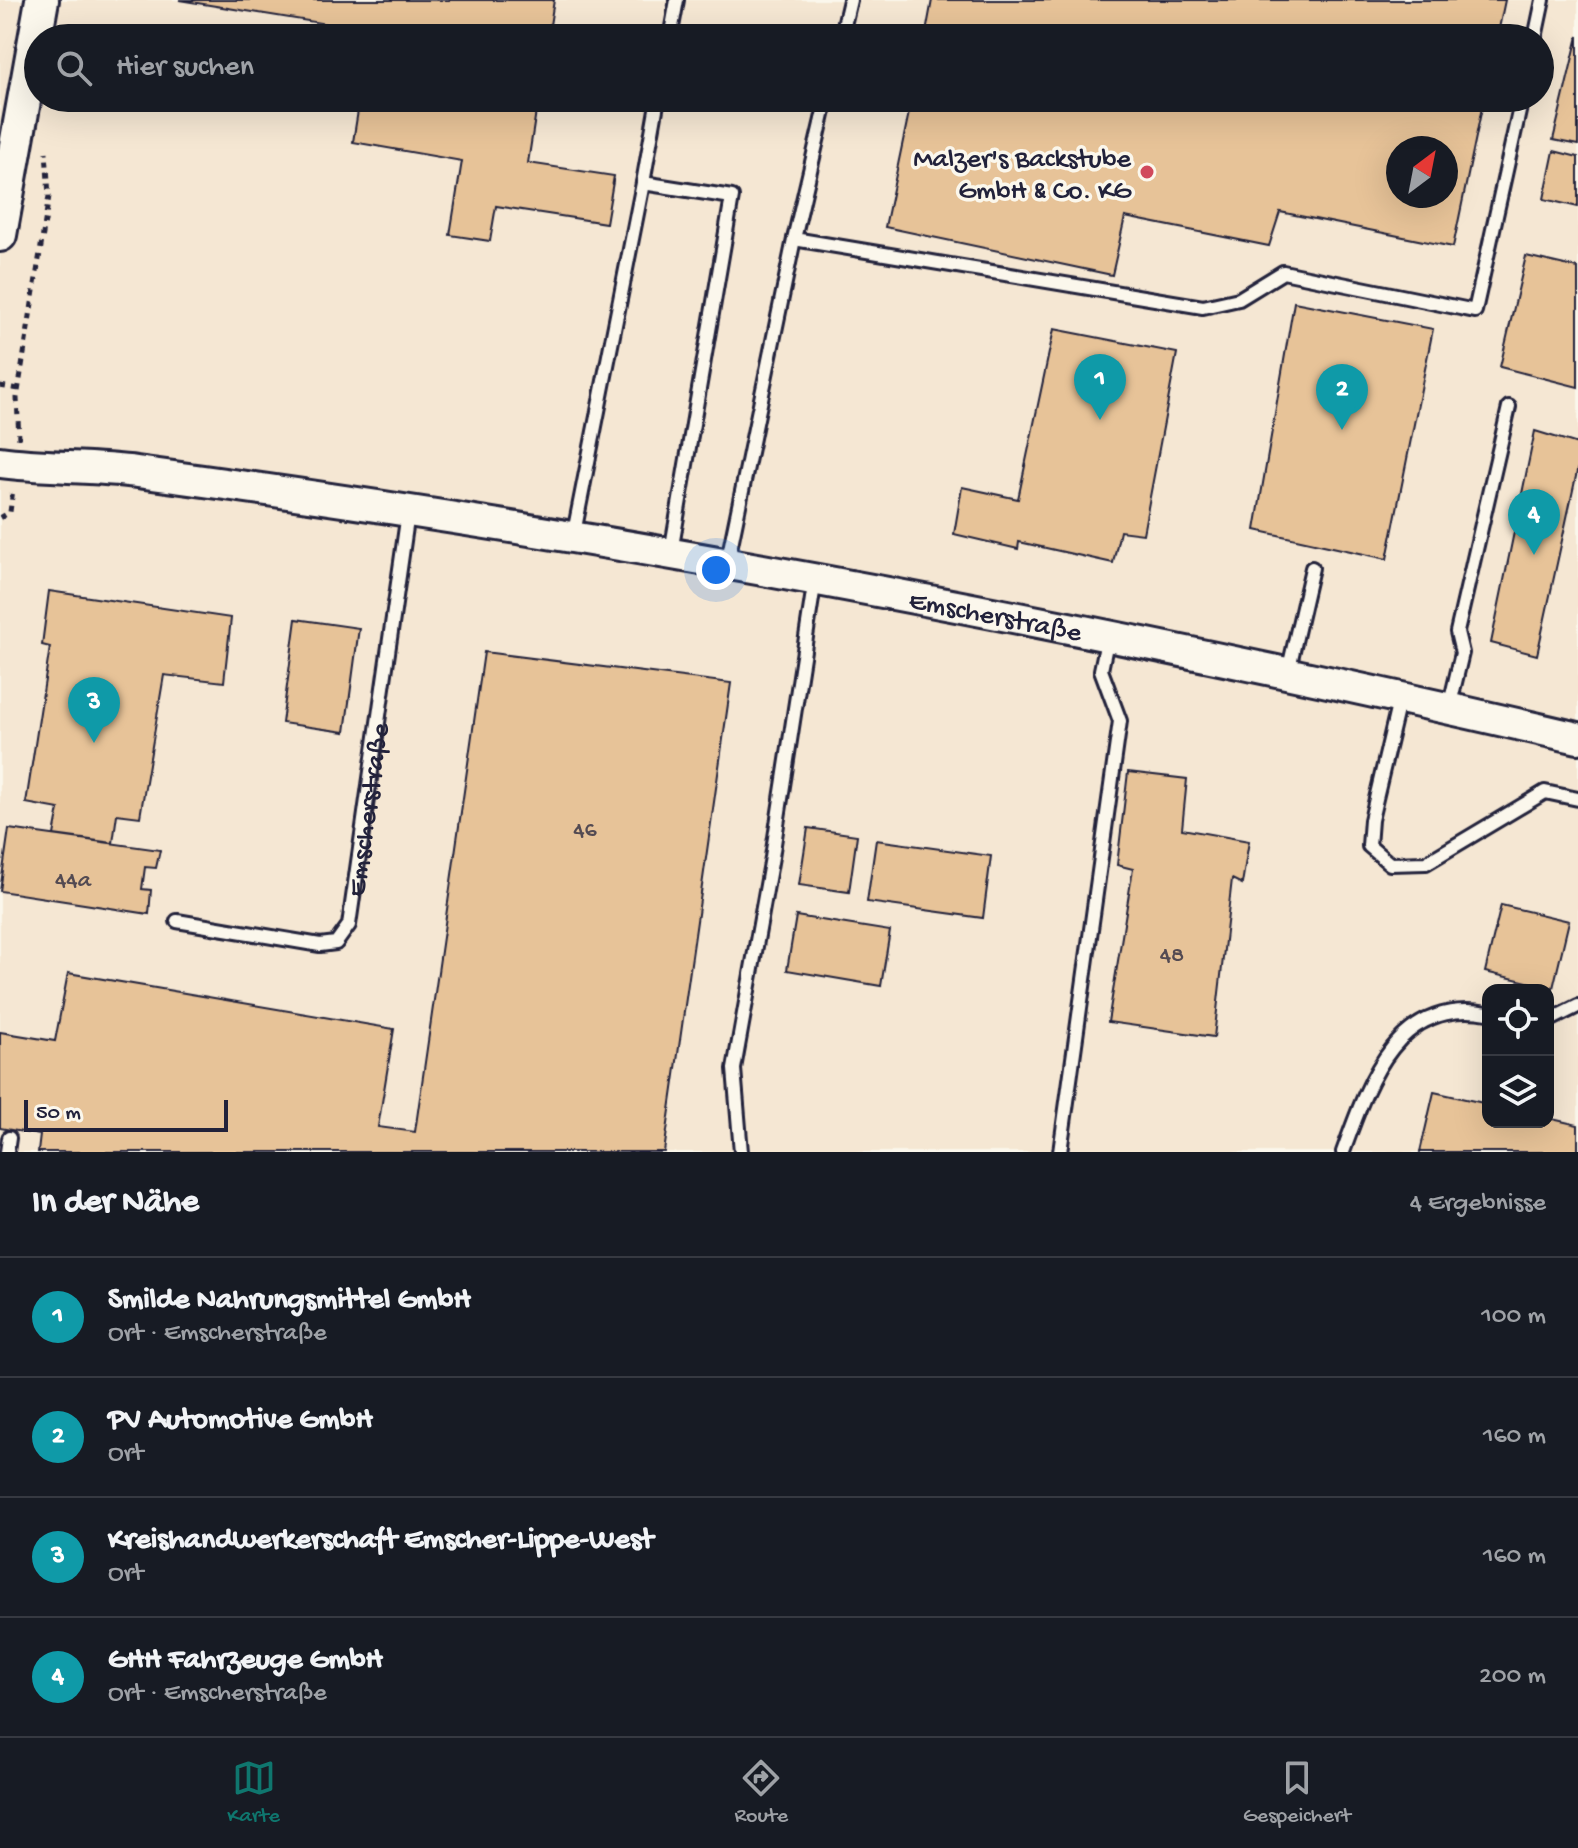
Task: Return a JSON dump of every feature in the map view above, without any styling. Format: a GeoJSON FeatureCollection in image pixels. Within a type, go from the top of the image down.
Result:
{"type":"FeatureCollection","features":[{"type":"Feature","properties":{"kind":"main road"},"geometry":{"type":"LineString","coordinates":[[38,24],[42,0]]}},
{"type":"Feature","properties":{"kind":"main road"},"geometry":{"type":"LineString","coordinates":[[0,235],[24,101]]}},
{"type":"Feature","properties":{"kind":"street","name":"Emscherstraße"},"geometry":{"type":"LineString","coordinates":[[8,463],[130,471],[815,579],[1288,672],[1578,738]]}},
{"type":"Feature","properties":{"kind":"lane"},"geometry":{"type":"LineString","coordinates":[[673,24],[677,0]]}},
{"type":"Feature","properties":{"kind":"lane"},"geometry":{"type":"LineString","coordinates":[[844,24],[850,0]]}},
{"type":"Feature","properties":{"kind":"lane"},"geometry":{"type":"LineString","coordinates":[[1538,24],[1543,0]]}},
{"type":"Feature","properties":{"kind":"lane"},"geometry":{"type":"LineString","coordinates":[[573,539],[656,112]]}},
{"type":"Feature","properties":{"kind":"lane"},"geometry":{"type":"LineString","coordinates":[[727,565],[794,239],[824,112]]}},
{"type":"Feature","properties":{"kind":"lane"},"geometry":{"type":"LineString","coordinates":[[794,239],[1203,307],[1239,299],[1283,272],[1475,311],[1519,112]]}},
{"type":"Feature","properties":{"kind":"lane"},"geometry":{"type":"LineString","coordinates":[[643,183],[732,197],[670,556]]}},
{"type":"Feature","properties":{"kind":"lane"},"geometry":{"type":"LineString","coordinates":[[1449,708],[1462,653],[1457,632],[1509,407]]}},
{"type":"Feature","properties":{"kind":"lane","name":"Emscherstraße"},"geometry":{"type":"LineString","coordinates":[[177,921],[320,945],[336,943],[349,925],[408,513]]}},
{"type":"Feature","properties":{"kind":"lane"},"geometry":{"type":"LineString","coordinates":[[1288,672],[1312,568]]}},
{"type":"Feature","properties":{"kind":"lane"},"geometry":{"type":"LineString","coordinates":[[741,1152],[734,1069],[772,857],[815,579]]}},
{"type":"Feature","properties":{"kind":"lane"},"geometry":{"type":"LineString","coordinates":[[1060,1152],[1120,721],[1101,670],[1108,636]]}},
{"type":"Feature","properties":{"kind":"lane"},"geometry":{"type":"LineString","coordinates":[[1400,697],[1371,820],[1369,846],[1390,864],[1426,863],[1545,792],[1578,799]]}},
{"type":"Feature","properties":{"kind":"lane"},"geometry":{"type":"LineString","coordinates":[[1554,1018],[1578,1006]]}},
{"type":"Feature","properties":{"kind":"lane"},"geometry":{"type":"LineString","coordinates":[[1343,1152],[1369,1079],[1400,1038],[1430,1015],[1482,1012]]}},
{"type":"Feature","properties":{"kind":"lane"},"geometry":{"type":"LineString","coordinates":[[7,1152],[9,1138]]}},
{"type":"Feature","properties":{"kind":"path"},"geometry":{"type":"LineString","coordinates":[[0,518],[10,512],[8,463],[21,424],[19,389],[46,218],[46,149]]}},
{"type":"Feature","properties":{"kind":"path"},"geometry":{"type":"LineString","coordinates":[[0,386],[19,389]]}},
{"type":"Feature","properties":{"kind":"shaded area"},"geometry":{"type":"Polygon","coordinates":[[[0,0],[1578,0],[1578,1152],[0,1152],[0,0]]]}},
{"type":"Feature","properties":{"kind":"building"},"geometry":{"type":"Polygon","coordinates":[[[179,0],[554,0],[550,24],[327,24],[179,0]]]}},
{"type":"Feature","properties":{"kind":"building"},"geometry":{"type":"Polygon","coordinates":[[[932,0],[1505,0],[1500,24],[928,24],[932,0]]]}},
{"type":"Feature","properties":{"kind":"building"},"geometry":{"type":"Polygon","coordinates":[[[1578,36],[1578,145],[1553,140],[1578,36]]]}},
{"type":"Feature","properties":{"kind":"building"},"geometry":{"type":"Polygon","coordinates":[[[358,112],[536,112],[528,163],[614,176],[606,223],[496,206],[490,241],[450,235],[462,161],[353,142],[358,112]]]}},
{"type":"Feature","properties":{"kind":"building","name":"Malzer's Backstube GmbH & Co. KG"},"geometry":{"type":"Polygon","coordinates":[[[909,112],[1481,112],[1453,247],[1280,212],[1269,246],[1125,217],[1112,275],[885,227],[909,112]]]}},
{"type":"Feature","properties":{"kind":"building"},"geometry":{"type":"Polygon","coordinates":[[[1554,151],[1578,157],[1578,207],[1544,199],[1554,151]]]}},
{"type":"Feature","properties":{"kind":"building"},"geometry":{"type":"Polygon","coordinates":[[[1526,256],[1578,268],[1578,387],[1500,367],[1526,256]]]}},
{"type":"Feature","properties":{"kind":"building"},"geometry":{"type":"Polygon","coordinates":[[[1294,302],[1433,329],[1387,559],[1255,530],[1294,302]]]}},
{"type":"Feature","properties":{"kind":"building"},"geometry":{"type":"Polygon","coordinates":[[[1054,329],[1177,353],[1143,534],[1120,531],[1113,563],[1019,542],[1018,549],[954,534],[962,487],[1018,499],[1054,329]]]}},
{"type":"Feature","properties":{"kind":"building"},"geometry":{"type":"Polygon","coordinates":[[[1535,431],[1578,444],[1578,467],[1537,655],[1491,643],[1535,431]]]}},
{"type":"Feature","properties":{"kind":"building"},"geometry":{"type":"Polygon","coordinates":[[[49,591],[231,618],[224,682],[164,675],[140,817],[117,814],[113,843],[54,835],[59,809],[26,803],[50,647],[42,645],[49,591]]]}},
{"type":"Feature","properties":{"kind":"building"},"geometry":{"type":"Polygon","coordinates":[[[296,619],[359,628],[345,732],[282,723],[296,619]]]}},
{"type":"Feature","properties":{"kind":"building"},"geometry":{"type":"Polygon","coordinates":[[[484,652],[731,683],[664,1152],[38,1152],[40,1135],[0,1128],[0,1032],[55,1041],[68,973],[394,1029],[378,1127],[415,1132],[484,652]]]}},
{"type":"Feature","properties":{"kind":"building"},"geometry":{"type":"Polygon","coordinates":[[[1128,772],[1187,779],[1182,829],[1249,841],[1242,884],[1232,879],[1214,1037],[1108,1022],[1133,869],[1117,865],[1128,772]]]}},
{"type":"Feature","properties":{"kind":"building"},"geometry":{"type":"Polygon","coordinates":[[[808,828],[857,835],[849,892],[799,885],[808,828]]]}},
{"type":"Feature","properties":{"kind":"building"},"geometry":{"type":"Polygon","coordinates":[[[9,829],[160,850],[156,868],[145,867],[142,889],[151,890],[149,914],[0,891],[9,829]]]}},
{"type":"Feature","properties":{"kind":"building"},"geometry":{"type":"Polygon","coordinates":[[[876,840],[991,856],[983,918],[867,902],[876,840]]]}},
{"type":"Feature","properties":{"kind":"building"},"geometry":{"type":"Polygon","coordinates":[[[1501,905],[1569,921],[1554,984],[1536,984],[1485,972],[1501,905]]]}},
{"type":"Feature","properties":{"kind":"building"},"geometry":{"type":"Polygon","coordinates":[[[796,916],[890,931],[881,986],[787,970],[796,916]]]}},
{"type":"Feature","properties":{"kind":"building"},"geometry":{"type":"Polygon","coordinates":[[[1434,1092],[1482,1103],[1482,1128],[1554,1128],[1554,1119],[1578,1125],[1578,1152],[1420,1152],[1434,1092]]]}},
{"type":"Feature","properties":{"kind":"place","name":"Malzer's Backstube GmbH & Co. KG"},"geometry":{"type":"Point","coordinates":[1147,172]}},
{"type":"Feature","properties":{"kind":"place","name":"Smilde Nahrungsmittel GmbH"},"geometry":{"type":"Point","coordinates":[1100,420]}},
{"type":"Feature","properties":{"kind":"place","name":"PV Automotive GmbH"},"geometry":{"type":"Point","coordinates":[1342,430]}},
{"type":"Feature","properties":{"kind":"place","name":"GHH Fahrzeuge GmbH"},"geometry":{"type":"Point","coordinates":[1534,555]}},
{"type":"Feature","properties":{"kind":"place","name":"Kreishandwerkerschaft Emscher-Lippe-West"},"geometry":{"type":"Point","coordinates":[94,743]}}]}
